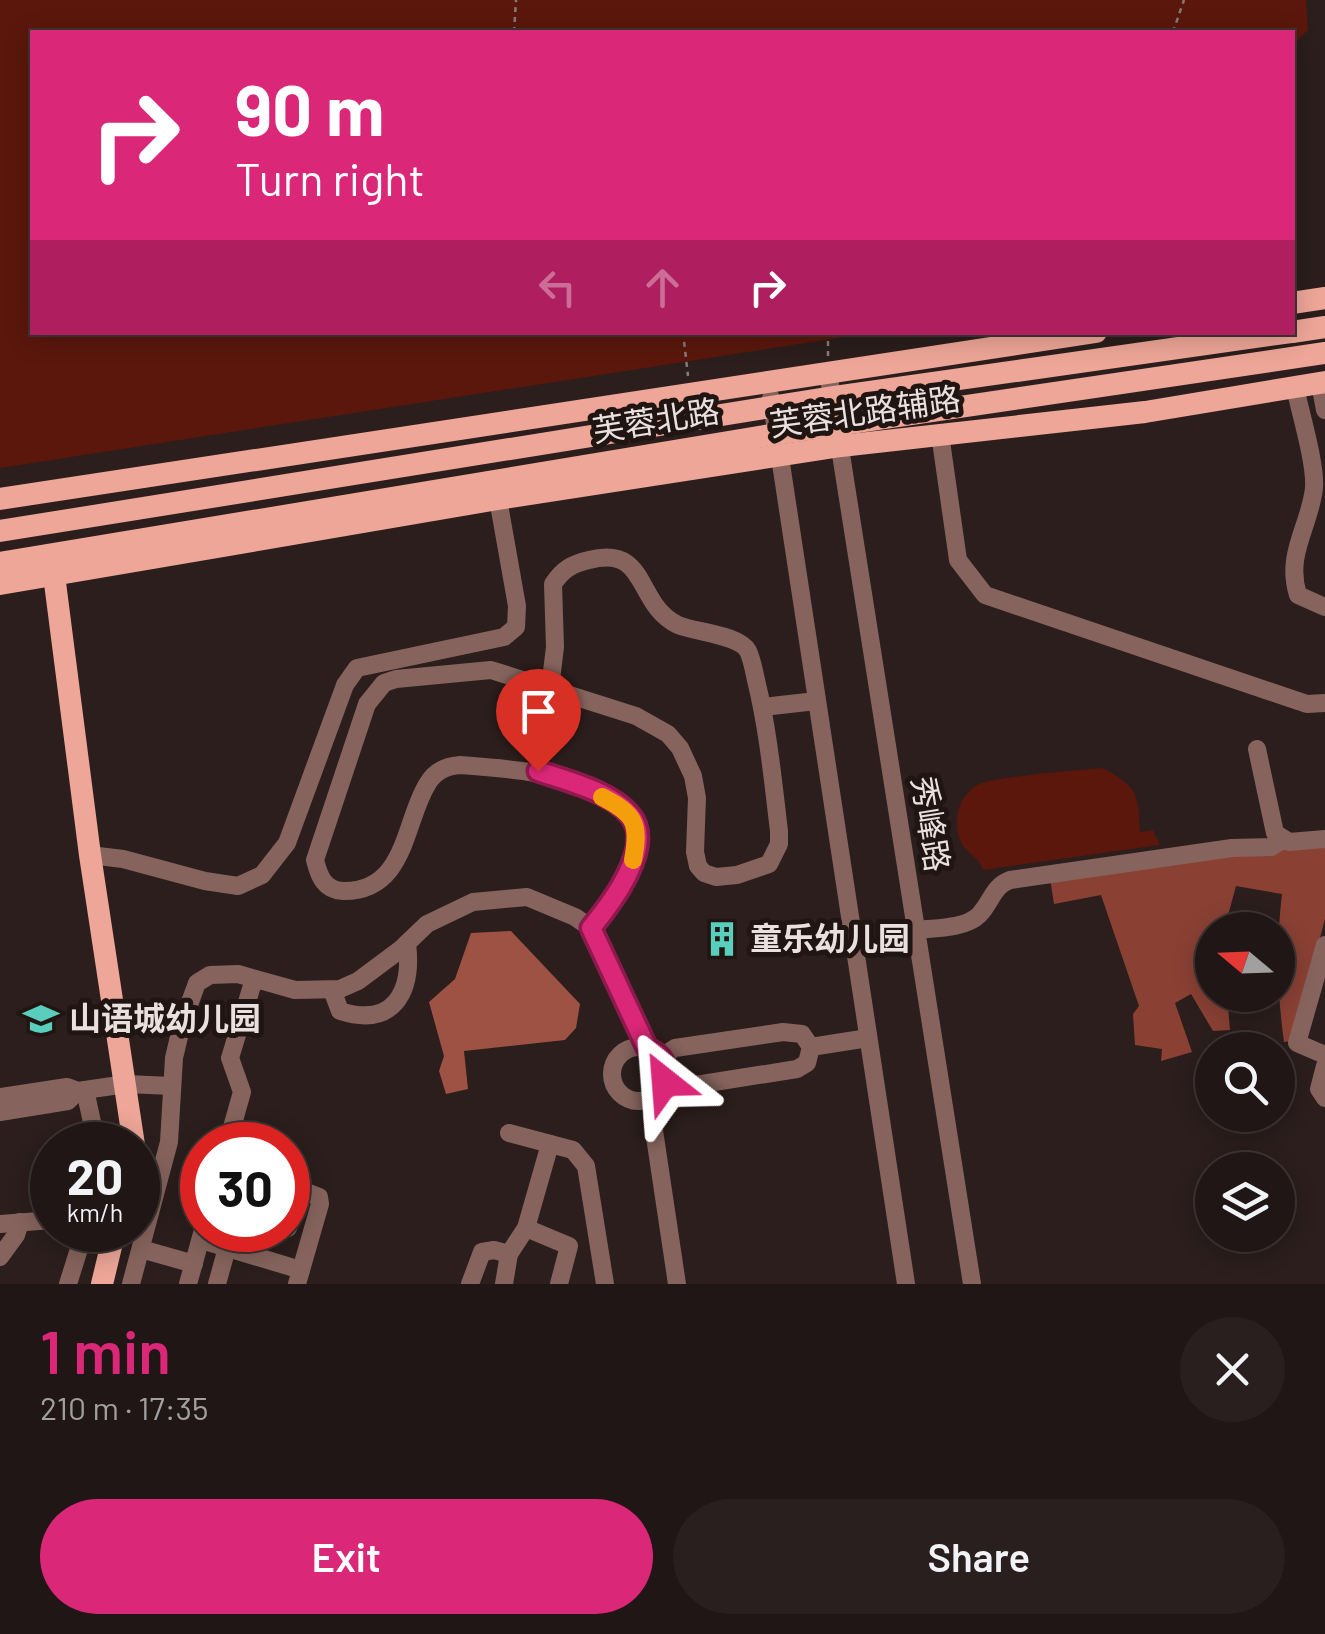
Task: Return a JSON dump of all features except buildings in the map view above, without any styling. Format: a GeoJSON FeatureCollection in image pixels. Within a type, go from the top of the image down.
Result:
{"type":"FeatureCollection","features":[{"type":"Feature","properties":{"kind":"main road"},"geometry":{"type":"LineString","coordinates":[[1295,303],[1325,298]]}},
{"type":"Feature","properties":{"kind":"main road","name":"芙蓉北路"},"geometry":{"type":"LineString","coordinates":[[1295,332],[1325,327]]}},
{"type":"Feature","properties":{"kind":"main road","name":"芙蓉北路辅路"},"geometry":{"type":"LineString","coordinates":[[0,499],[1076,335]]}},
{"type":"Feature","properties":{"kind":"main road","name":"芙蓉北路"},"geometry":{"type":"LineString","coordinates":[[0,530],[772,406],[1271,335]]}},
{"type":"Feature","properties":{"kind":"main road","name":"芙蓉北路"},"geometry":{"type":"LineString","coordinates":[[0,564],[840,436],[1325,352]]}},
{"type":"Feature","properties":{"kind":"main road","name":"芙蓉北路辅路"},"geometry":{"type":"LineString","coordinates":[[840,436],[940,434],[1145,412],[1322,382]]}},
{"type":"Feature","properties":{"kind":"main road","name":"芙蓉北路辅路"},"geometry":{"type":"LineString","coordinates":[[0,584],[498,499],[778,445]]}},
{"type":"Feature","properties":{"kind":"main road"},"geometry":{"type":"LineString","coordinates":[[54,575],[90,855],[131,1122]]}},
{"type":"Feature","properties":{"kind":"main road"},"geometry":{"type":"LineString","coordinates":[[102,1284],[110,1252]]}},
{"type":"Feature","properties":{"kind":"street","name":"秀峰路"},"geometry":{"type":"LineString","coordinates":[[828,372],[972,1284]]}},
{"type":"Feature","properties":{"kind":"street"},"geometry":{"type":"LineString","coordinates":[[768,382],[906,1284]]}},
{"type":"Feature","properties":{"kind":"street"},"geometry":{"type":"LineString","coordinates":[[1322,382],[1325,410]]}},
{"type":"Feature","properties":{"kind":"street"},"geometry":{"type":"LineString","coordinates":[[1296,387],[1314,487],[1294,553],[1294,584],[1298,595],[1325,607]]}},
{"type":"Feature","properties":{"kind":"street"},"geometry":{"type":"LineString","coordinates":[[940,434],[958,560],[985,595],[1307,704],[1325,703]]}},
{"type":"Feature","properties":{"kind":"street"},"geometry":{"type":"LineString","coordinates":[[90,855],[238,886],[262,875],[287,843],[345,685],[358,668],[504,637],[516,627],[517,606],[498,499]]}},
{"type":"Feature","properties":{"kind":"street"},"geometry":{"type":"LineString","coordinates":[[550,688],[555,647],[553,584],[570,565],[598,558],[616,558],[631,564],[648,598],[676,624],[735,640],[746,648],[763,708],[779,844],[769,864],[716,877],[698,866],[697,798],[680,748],[668,734],[636,716],[491,670],[384,683],[367,704],[315,860],[322,881],[328,886],[340,891],[371,884],[397,861],[425,788],[439,771],[460,765],[538,771],[579,785],[629,813],[634,822],[634,856],[627,880],[591,928]]}},
{"type":"Feature","properties":{"kind":"street"},"geometry":{"type":"LineString","coordinates":[[763,708],[816,700]]}},
{"type":"Feature","properties":{"kind":"street"},"geometry":{"type":"LineString","coordinates":[[1257,749],[1272,828],[1284,839],[1325,839]]}},
{"type":"Feature","properties":{"kind":"street"},"geometry":{"type":"LineString","coordinates":[[916,930],[972,920],[997,888],[1010,880],[1232,848],[1271,847],[1284,839]]}},
{"type":"Feature","properties":{"kind":"street"},"geometry":{"type":"LineString","coordinates":[[160,1176],[169,1142],[172,1086],[182,1024],[197,983],[210,974],[238,974],[295,990],[332,990],[358,981],[427,924],[472,902],[527,897],[574,916],[591,928],[647,1051],[666,1072],[653,1093],[652,1116],[677,1284]]}},
{"type":"Feature","properties":{"kind":"street"},"geometry":{"type":"LineString","coordinates":[[332,990],[337,1008],[347,1014],[369,1016],[392,1009],[406,982],[407,943]]}},
{"type":"Feature","properties":{"kind":"street"},"geometry":{"type":"LineString","coordinates":[[1325,945],[1297,1042],[1325,1055]]}},
{"type":"Feature","properties":{"kind":"street"},"geometry":{"type":"LineString","coordinates":[[234,1122],[242,1092],[230,1058],[254,979]]}},
{"type":"Feature","properties":{"kind":"street"},"geometry":{"type":"LineString","coordinates":[[783,1032],[802,1034],[811,1047],[808,1063],[796,1070],[653,1093],[622,1094],[613,1078],[617,1059],[647,1051],[783,1032]]}},
{"type":"Feature","properties":{"kind":"street"},"geometry":{"type":"LineString","coordinates":[[811,1047],[868,1038]]}},
{"type":"Feature","properties":{"kind":"street"},"geometry":{"type":"LineString","coordinates":[[1325,1066],[1319,1088],[1325,1098]]}},
{"type":"Feature","properties":{"kind":"street"},"geometry":{"type":"LineString","coordinates":[[0,1097],[66,1087],[82,1091],[126,1084],[172,1086]]}},
{"type":"Feature","properties":{"kind":"street"},"geometry":{"type":"LineString","coordinates":[[0,1112],[68,1101],[82,1091]]}},
{"type":"Feature","properties":{"kind":"street"},"geometry":{"type":"LineString","coordinates":[[82,1091],[90,1122]]}},
{"type":"Feature","properties":{"kind":"street"},"geometry":{"type":"LineString","coordinates":[[509,1133],[573,1150],[586,1166],[605,1284]]}},
{"type":"Feature","properties":{"kind":"street"},"geometry":{"type":"LineString","coordinates":[[508,1254],[526,1228],[550,1144]]}},
{"type":"Feature","properties":{"kind":"street"},"geometry":{"type":"LineString","coordinates":[[310,1194],[320,1204],[310,1239]]}},
{"type":"Feature","properties":{"kind":"street"},"geometry":{"type":"LineString","coordinates":[[0,1224],[30,1221]]}},
{"type":"Feature","properties":{"kind":"street"},"geometry":{"type":"LineString","coordinates":[[0,1257],[20,1222]]}},
{"type":"Feature","properties":{"kind":"street"},"geometry":{"type":"LineString","coordinates":[[526,1228],[565,1242],[569,1250],[560,1284]]}},
{"type":"Feature","properties":{"kind":"street"},"geometry":{"type":"LineString","coordinates":[[569,1250],[599,1243]]}},
{"type":"Feature","properties":{"kind":"street"},"geometry":{"type":"LineString","coordinates":[[68,1284],[77,1252]]}},
{"type":"Feature","properties":{"kind":"street"},"geometry":{"type":"LineString","coordinates":[[131,1284],[140,1252]]}},
{"type":"Feature","properties":{"kind":"street"},"geometry":{"type":"LineString","coordinates":[[154,1252],[194,1264]]}},
{"type":"Feature","properties":{"kind":"street"},"geometry":{"type":"LineString","coordinates":[[188,1284],[197,1252]]}},
{"type":"Feature","properties":{"kind":"street"},"geometry":{"type":"LineString","coordinates":[[217,1284],[226,1252]]}},
{"type":"Feature","properties":{"kind":"street"},"geometry":{"type":"LineString","coordinates":[[257,1252],[299,1277],[306,1252]]}},
{"type":"Feature","properties":{"kind":"street"},"geometry":{"type":"LineString","coordinates":[[278,1263],[281,1252]]}},
{"type":"Feature","properties":{"kind":"street"},"geometry":{"type":"LineString","coordinates":[[470,1284],[482,1252],[508,1254]]}},
{"type":"Feature","properties":{"kind":"street"},"geometry":{"type":"LineString","coordinates":[[504,1284],[508,1254]]}},
{"type":"Feature","properties":{"kind":"path"},"geometry":{"type":"LineString","coordinates":[[514,30],[516,0]]}},
{"type":"Feature","properties":{"kind":"path"},"geometry":{"type":"LineString","coordinates":[[1174,30],[1184,0]]}},
{"type":"Feature","properties":{"kind":"path"},"geometry":{"type":"LineString","coordinates":[[683,335],[691,395]]}},
{"type":"Feature","properties":{"kind":"path"},"geometry":{"type":"LineString","coordinates":[[828,335],[828,372]]}},
{"type":"Feature","properties":{"kind":"shaded area"},"geometry":{"type":"Polygon","coordinates":[[[0,0],[1306,0],[1308,30],[1295,42],[1295,30],[30,30],[30,335],[857,335],[0,468],[0,0]]]}},
{"type":"Feature","properties":{"kind":"shaded area"},"geometry":{"type":"Polygon","coordinates":[[[1102,768],[1134,792],[1140,832],[1153,830],[1160,845],[983,870],[960,840],[960,806],[977,785],[1102,768]]]}},
{"type":"Feature","properties":{"kind":"shaded area"},"geometry":{"type":"Polygon","coordinates":[[[1325,843],[1325,919],[1295,1033],[1283,1032],[1281,1012],[1295,1012],[1295,912],[1281,912],[1282,894],[1236,886],[1229,912],[1195,912],[1195,1001],[1191,994],[1175,1003],[1192,1052],[1161,1061],[1162,1049],[1135,1045],[1133,1014],[1139,1006],[1101,895],[1054,904],[1050,878],[1325,843]]]}},
{"type":"Feature","properties":{"kind":"shaded area"},"geometry":{"type":"Polygon","coordinates":[[[511,931],[580,1004],[576,1028],[565,1040],[464,1051],[468,1089],[446,1094],[439,1071],[444,1056],[429,1002],[455,979],[471,933],[511,931]]]}},
{"type":"Feature","properties":{"kind":"shaded area"},"geometry":{"type":"Polygon","coordinates":[[[1202,1012],[1228,1012],[1230,1030],[1213,1031],[1202,1012]]]}},
{"type":"Feature","properties":{"kind":"slow traffic"},"geometry":{"type":"LineString","coordinates":[[602,797],[629,813],[634,822],[633,860]]}},
{"type":"Feature","properties":{"kind":"place","name":"童乐幼儿园"},"geometry":{"type":"Point","coordinates":[722,939]}},
{"type":"Feature","properties":{"kind":"place","name":"山语城幼儿园"},"geometry":{"type":"Point","coordinates":[41,1019]}},
{"type":"Feature","properties":{"kind":"route"},"geometry":{"type":"LineString","coordinates":[[538,771],[612,802],[629,813],[634,822],[634,856],[627,880],[591,928],[647,1048],[664,1063],[665,1082]]}}]}
